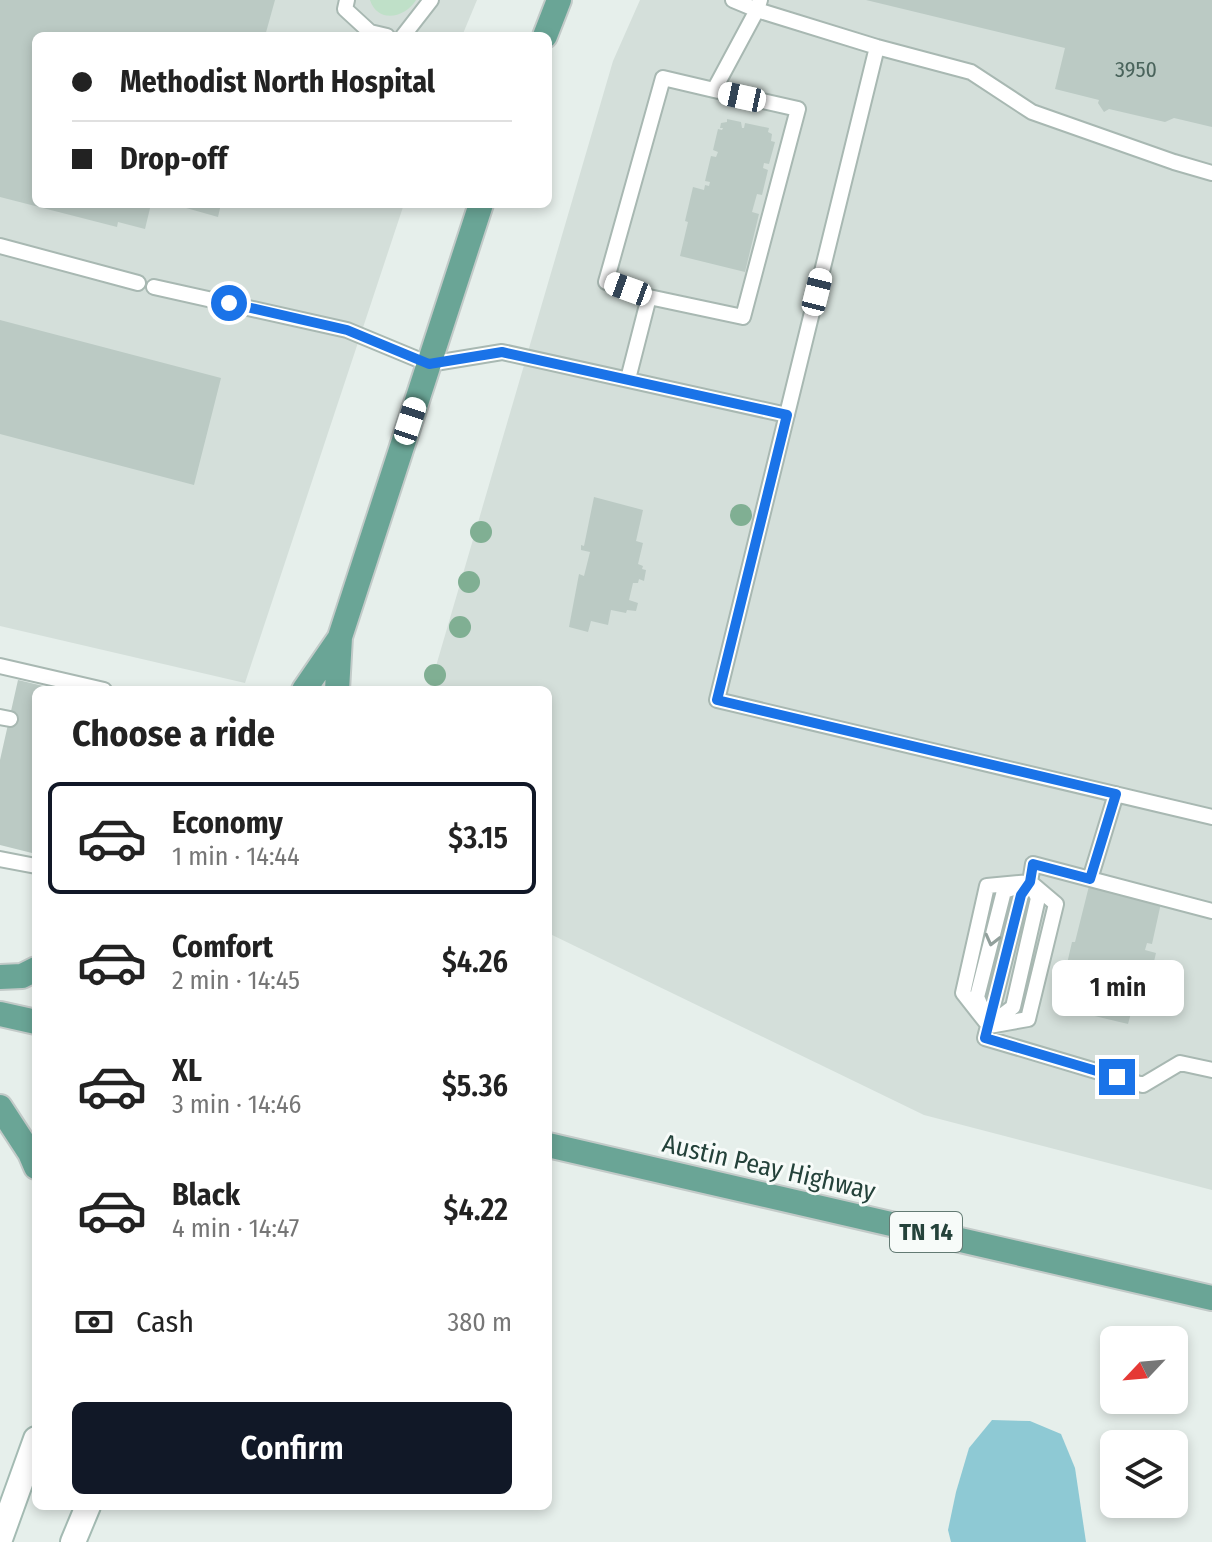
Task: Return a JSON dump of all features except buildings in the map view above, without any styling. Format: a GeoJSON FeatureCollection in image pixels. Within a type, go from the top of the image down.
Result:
{"type":"FeatureCollection","features":[{"type":"Feature","properties":{"kind":"main road"},"geometry":{"type":"LineString","coordinates":[[547,32],[559,0]]}},
{"type":"Feature","properties":{"kind":"main road"},"geometry":{"type":"LineString","coordinates":[[337,686],[340,637],[480,208]]}},
{"type":"Feature","properties":{"kind":"main road"},"geometry":{"type":"LineString","coordinates":[[307,686],[340,637]]}},
{"type":"Feature","properties":{"kind":"main road"},"geometry":{"type":"LineString","coordinates":[[0,977],[22,976],[32,971]]}},
{"type":"Feature","properties":{"kind":"main road"},"geometry":{"type":"LineString","coordinates":[[0,1014],[32,1021]]}},
{"type":"Feature","properties":{"kind":"main road"},"geometry":{"type":"LineString","coordinates":[[0,1107],[32,1158]]}},
{"type":"Feature","properties":{"kind":"main road","name":"Austin Peay Highway"},"geometry":{"type":"LineString","coordinates":[[556,1150],[1212,1298]]}},
{"type":"Feature","properties":{"kind":"main road"},"geometry":{"type":"LineString","coordinates":[[0,1539],[32,1450]]}},
{"type":"Feature","properties":{"kind":"main road"},"geometry":{"type":"LineString","coordinates":[[73,1542],[86,1510]]}},
{"type":"Feature","properties":{"kind":"lane"},"geometry":{"type":"LineString","coordinates":[[347,0],[345,9],[370,32]]}},
{"type":"Feature","properties":{"kind":"lane"},"geometry":{"type":"LineString","coordinates":[[406,32],[431,0]]}},
{"type":"Feature","properties":{"kind":"lane"},"geometry":{"type":"LineString","coordinates":[[733,0],[759,5],[877,47],[971,72],[1032,112],[1212,173]]}},
{"type":"Feature","properties":{"kind":"lane"},"geometry":{"type":"LineString","coordinates":[[714,90],[759,5]]}},
{"type":"Feature","properties":{"kind":"lane"},"geometry":{"type":"LineString","coordinates":[[877,47],[717,700],[1212,817]]}},
{"type":"Feature","properties":{"kind":"lane"},"geometry":{"type":"LineString","coordinates":[[663,78],[798,109],[743,317],[649,297],[606,282],[663,78]]}},
{"type":"Feature","properties":{"kind":"lane"},"geometry":{"type":"LineString","coordinates":[[0,246],[138,283]]}},
{"type":"Feature","properties":{"kind":"lane"},"geometry":{"type":"LineString","coordinates":[[154,287],[347,330],[429,364],[502,352],[787,415]]}},
{"type":"Feature","properties":{"kind":"lane"},"geometry":{"type":"LineString","coordinates":[[628,379],[649,297]]}},
{"type":"Feature","properties":{"kind":"lane"},"geometry":{"type":"LineString","coordinates":[[0,666],[87,686]]}},
{"type":"Feature","properties":{"kind":"lane"},"geometry":{"type":"LineString","coordinates":[[1090,879],[1116,794]]}},
{"type":"Feature","properties":{"kind":"lane"},"geometry":{"type":"LineString","coordinates":[[0,859],[32,865]]}},
{"type":"Feature","properties":{"kind":"lane"},"geometry":{"type":"LineString","coordinates":[[1212,911],[1033,864],[1030,882],[1021,895],[985,1038],[1143,1085],[1180,1063],[1212,1070]]}},
{"type":"Feature","properties":{"kind":"lane"},"geometry":{"type":"LineString","coordinates":[[1030,882],[1056,904],[1028,1019],[989,1026],[963,993],[987,886],[1030,882]]}},
{"type":"Feature","properties":{"kind":"shaded area"},"geometry":{"type":"Polygon","coordinates":[[[0,0],[477,0],[464,32],[32,32],[32,208],[403,208],[245,683],[0,626],[0,0]]]}},
{"type":"Feature","properties":{"kind":"shaded area"},"geometry":{"type":"Polygon","coordinates":[[[640,0],[1212,0],[1212,1190],[924,1115],[552,935],[552,686],[430,686],[613,61],[640,0]]]}},
{"type":"Feature","properties":{"kind":"green space"},"geometry":{"type":"Polygon","coordinates":[[[370,0],[416,0],[405,11],[392,16],[379,13],[370,0]]]}},
{"type":"Feature","properties":{"kind":"water"},"geometry":{"type":"Polygon","coordinates":[[[992,1420],[1030,1421],[1061,1434],[1075,1468],[1086,1542],[951,1542],[948,1530],[969,1448],[992,1420]]]}},
{"type":"Feature","properties":{"kind":"route"},"geometry":{"type":"LineString","coordinates":[[229,303],[347,330],[429,364],[502,352],[787,415],[717,700],[1116,794],[1090,879],[1033,864],[1030,882],[1021,895],[985,1038],[1117,1077]]}}]}
